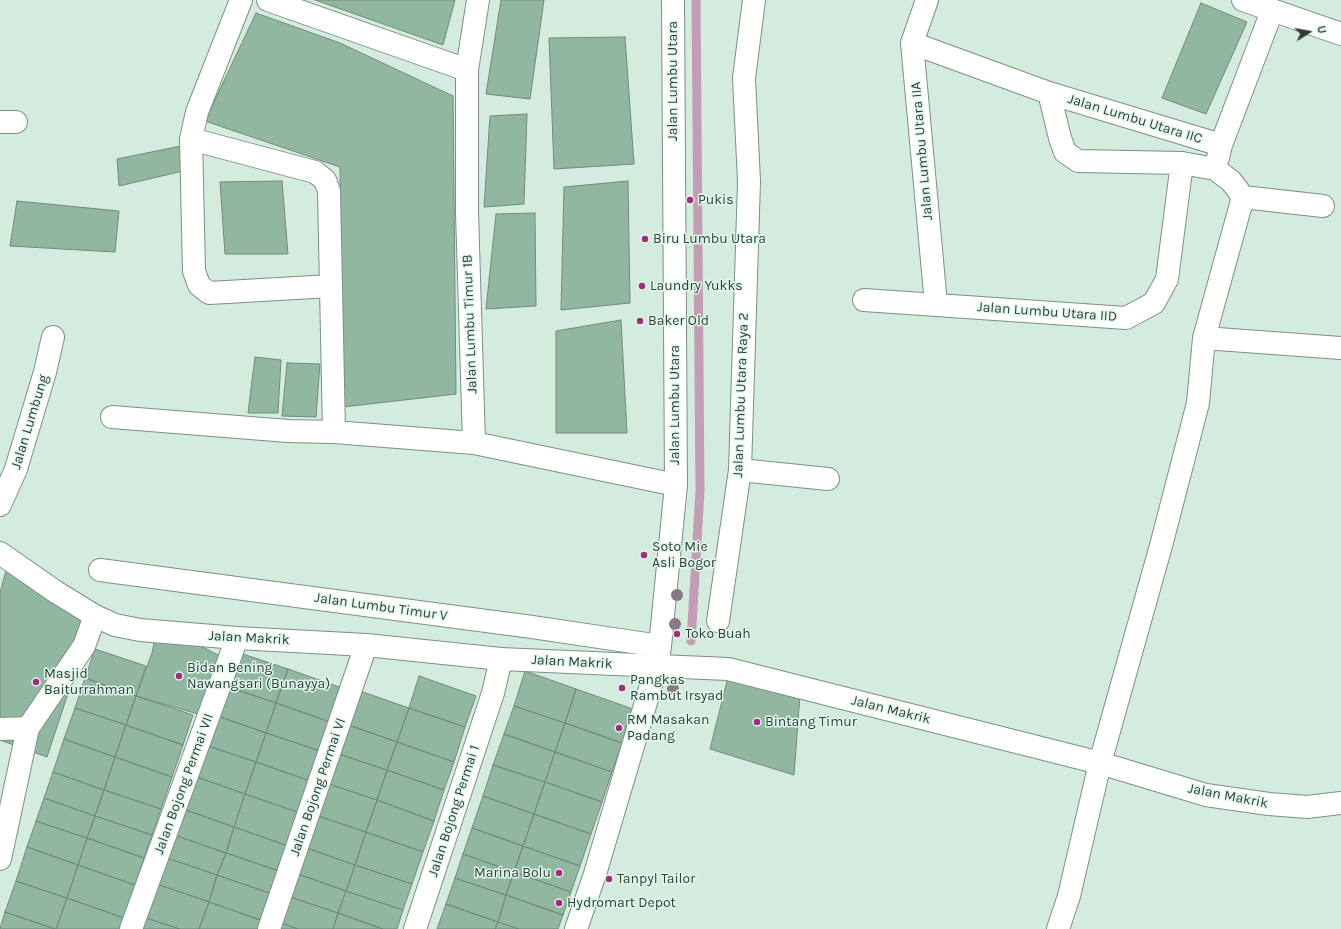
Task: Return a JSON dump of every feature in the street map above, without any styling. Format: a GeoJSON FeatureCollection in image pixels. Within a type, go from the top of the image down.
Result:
{"type":"FeatureCollection","features":[{"type":"Feature","properties":{"kind":"street"},"geometry":{"type":"LineString","coordinates":[[241,0],[197,112],[191,139],[194,271],[199,286],[209,293],[331,286]]}},
{"type":"Feature","properties":{"kind":"street"},"geometry":{"type":"LineString","coordinates":[[268,0],[467,70]]}},
{"type":"Feature","properties":{"kind":"street","name":"Jalan Lumbu Timur 1B"},"geometry":{"type":"LineString","coordinates":[[474,443],[467,212],[467,70],[478,0]]}},
{"type":"Feature","properties":{"kind":"street","name":"Jalan Lumbu Utara"},"geometry":{"type":"LineString","coordinates":[[576,929],[596,874],[659,656],[676,485],[673,0]]}},
{"type":"Feature","properties":{"kind":"street","name":"Jalan Lumbu Utara Raya 2"},"geometry":{"type":"LineString","coordinates":[[718,621],[740,470],[749,181],[744,78],[754,0]]}},
{"type":"Feature","properties":{"kind":"street","name":"Jalan Lumbu Utara IIA"},"geometry":{"type":"LineString","coordinates":[[927,0],[912,43],[936,304]]}},
{"type":"Feature","properties":{"kind":"street"},"geometry":{"type":"LineString","coordinates":[[1243,0],[1341,34]]}},
{"type":"Feature","properties":{"kind":"street"},"geometry":{"type":"LineString","coordinates":[[1272,11],[1221,145],[1215,169],[1231,181],[1243,196],[1324,206]]}},
{"type":"Feature","properties":{"kind":"street","name":"Jalan Lumbu Utara IIC"},"geometry":{"type":"LineString","coordinates":[[912,43],[1049,93],[1221,145]]}},
{"type":"Feature","properties":{"kind":"street","name":"Jalan Lumbu Utara IIC"},"geometry":{"type":"LineString","coordinates":[[1049,93],[1065,152],[1078,162],[1182,164],[1215,169]]}},
{"type":"Feature","properties":{"kind":"street"},"geometry":{"type":"LineString","coordinates":[[191,139],[315,172],[325,180],[329,192],[334,432]]}},
{"type":"Feature","properties":{"kind":"street","name":"Jalan Lumbu Utara IID"},"geometry":{"type":"LineString","coordinates":[[864,300],[1126,318],[1154,303],[1167,280],[1182,164]]}},
{"type":"Feature","properties":{"kind":"street"},"geometry":{"type":"LineString","coordinates":[[1058,929],[1069,896],[1100,763],[1162,542],[1198,403],[1204,338],[1243,196]]}},
{"type":"Feature","properties":{"kind":"street","name":"Jalan Lumbung"},"geometry":{"type":"LineString","coordinates":[[0,505],[18,462],[45,372],[53,337]]}},
{"type":"Feature","properties":{"kind":"street"},"geometry":{"type":"LineString","coordinates":[[1204,338],[1341,348]]}},
{"type":"Feature","properties":{"kind":"street"},"geometry":{"type":"LineString","coordinates":[[112,417],[288,431],[334,432],[474,443],[676,485]]}},
{"type":"Feature","properties":{"kind":"street"},"geometry":{"type":"LineString","coordinates":[[740,470],[828,479]]}},
{"type":"Feature","properties":{"kind":"street","name":"Jalan Makrik"},"geometry":{"type":"LineString","coordinates":[[0,553],[56,592],[95,616],[115,625],[140,630],[237,638],[366,645],[501,659],[587,664],[659,656],[728,669],[1100,763],[1206,794],[1269,804],[1307,808],[1341,803]]}},
{"type":"Feature","properties":{"kind":"street","name":"Jalan Lumbu Timur V"},"geometry":{"type":"LineString","coordinates":[[100,570],[539,628],[659,656]]}},
{"type":"Feature","properties":{"kind":"street"},"geometry":{"type":"LineString","coordinates":[[0,859],[28,728],[84,646],[95,616]]}},
{"type":"Feature","properties":{"kind":"street","name":"Jalan Bojong Permai VII"},"geometry":{"type":"LineString","coordinates":[[131,929],[237,638]]}},
{"type":"Feature","properties":{"kind":"street","name":"Jalan Bojong Permai VI"},"geometry":{"type":"LineString","coordinates":[[269,929],[366,645]]}},
{"type":"Feature","properties":{"kind":"street","name":"Jalan Bojong Permai 1"},"geometry":{"type":"LineString","coordinates":[[416,929],[493,693],[501,659]]}},
{"type":"Feature","properties":{"kind":"street"},"geometry":{"type":"LineString","coordinates":[[0,729],[28,728]]}},
{"type":"Feature","properties":{"kind":"building"},"geometry":{"type":"Polygon","coordinates":[[[315,0],[455,0],[443,45],[315,0]]]}},
{"type":"Feature","properties":{"kind":"building"},"geometry":{"type":"Polygon","coordinates":[[[501,0],[544,0],[530,99],[486,94],[501,0]]]}},
{"type":"Feature","properties":{"kind":"building"},"geometry":{"type":"Polygon","coordinates":[[[1201,3],[1247,22],[1206,114],[1162,98],[1201,3]]]}},
{"type":"Feature","properties":{"kind":"building"},"geometry":{"type":"Polygon","coordinates":[[[256,13],[340,43],[453,96],[456,394],[343,407],[340,167],[205,121],[256,13]]]}},
{"type":"Feature","properties":{"kind":"building"},"geometry":{"type":"Polygon","coordinates":[[[625,37],[634,164],[554,169],[549,38],[625,37]]]}},
{"type":"Feature","properties":{"kind":"building"},"geometry":{"type":"Polygon","coordinates":[[[527,114],[524,204],[484,207],[490,116],[527,114]]]}},
{"type":"Feature","properties":{"kind":"building"},"geometry":{"type":"Polygon","coordinates":[[[181,146],[183,171],[119,186],[117,159],[181,146]]]}},
{"type":"Feature","properties":{"kind":"building"},"geometry":{"type":"Polygon","coordinates":[[[282,181],[288,254],[225,254],[220,182],[282,181]]]}},
{"type":"Feature","properties":{"kind":"building"},"geometry":{"type":"Polygon","coordinates":[[[628,181],[630,303],[561,310],[564,187],[628,181]]]}},
{"type":"Feature","properties":{"kind":"building"},"geometry":{"type":"Polygon","coordinates":[[[17,201],[119,211],[115,252],[10,246],[17,201]]]}},
{"type":"Feature","properties":{"kind":"building"},"geometry":{"type":"Polygon","coordinates":[[[535,213],[536,306],[486,309],[496,214],[535,213]]]}},
{"type":"Feature","properties":{"kind":"building"},"geometry":{"type":"Polygon","coordinates":[[[621,320],[627,433],[556,433],[556,331],[621,320]]]}},
{"type":"Feature","properties":{"kind":"building"},"geometry":{"type":"Polygon","coordinates":[[[255,357],[281,360],[278,413],[248,413],[255,357]]]}},
{"type":"Feature","properties":{"kind":"building"},"geometry":{"type":"Polygon","coordinates":[[[287,363],[320,364],[316,417],[282,416],[287,363]]]}},
{"type":"Feature","properties":{"kind":"building","name":"Masjid Baiturrahman"},"geometry":{"type":"Polygon","coordinates":[[[8,563],[91,624],[47,757],[0,740],[0,593],[8,563]]]}},
{"type":"Feature","properties":{"kind":"building","name":"Bidan Bening Nawangsari (Bunayya)"},"geometry":{"type":"Polygon","coordinates":[[[158,624],[220,656],[201,715],[136,696],[152,653],[158,624]]]}},
{"type":"Feature","properties":{"kind":"building"},"geometry":{"type":"Polygon","coordinates":[[[95,649],[146,666],[136,696],[85,678],[95,649]]]}},
{"type":"Feature","properties":{"kind":"building"},"geometry":{"type":"Polygon","coordinates":[[[237,652],[288,669],[276,703],[225,686],[237,652]]]}},
{"type":"Feature","properties":{"kind":"building"},"geometry":{"type":"Polygon","coordinates":[[[288,669],[345,689],[333,723],[276,703],[288,669]]]}},
{"type":"Feature","properties":{"kind":"building"},"geometry":{"type":"Polygon","coordinates":[[[525,671],[576,689],[565,723],[514,706],[525,671]]]}},
{"type":"Feature","properties":{"kind":"building"},"geometry":{"type":"Polygon","coordinates":[[[419,676],[476,696],[465,727],[409,708],[419,676]]]}},
{"type":"Feature","properties":{"kind":"building","name":"Bintang Timur"},"geometry":{"type":"Polygon","coordinates":[[[728,677],[800,695],[794,775],[710,749],[728,677]]]}},
{"type":"Feature","properties":{"kind":"building"},"geometry":{"type":"Polygon","coordinates":[[[85,678],[136,696],[126,725],[75,708],[85,678]]]}},
{"type":"Feature","properties":{"kind":"building"},"geometry":{"type":"Polygon","coordinates":[[[225,686],[276,703],[266,733],[215,715],[225,686]]]}},
{"type":"Feature","properties":{"kind":"building"},"geometry":{"type":"Polygon","coordinates":[[[576,689],[633,709],[622,743],[565,723],[576,689]]]}},
{"type":"Feature","properties":{"kind":"building"},"geometry":{"type":"Polygon","coordinates":[[[357,690],[409,708],[397,742],[346,724],[357,690]]]}},
{"type":"Feature","properties":{"kind":"building"},"geometry":{"type":"Polygon","coordinates":[[[136,696],[193,715],[183,745],[126,725],[136,696]]]}},
{"type":"Feature","properties":{"kind":"building"},"geometry":{"type":"Polygon","coordinates":[[[276,703],[333,723],[323,752],[266,733],[276,703]]]}},
{"type":"Feature","properties":{"kind":"building"},"geometry":{"type":"Polygon","coordinates":[[[514,706],[565,723],[555,752],[504,734],[514,706]]]}},
{"type":"Feature","properties":{"kind":"building"},"geometry":{"type":"Polygon","coordinates":[[[75,708],[126,725],[115,757],[64,739],[75,708]]]}},
{"type":"Feature","properties":{"kind":"building"},"geometry":{"type":"Polygon","coordinates":[[[409,708],[465,727],[454,762],[397,742],[409,708]]]}},
{"type":"Feature","properties":{"kind":"building"},"geometry":{"type":"Polygon","coordinates":[[[215,715],[266,733],[256,762],[205,745],[215,715]]]}},
{"type":"Feature","properties":{"kind":"building"},"geometry":{"type":"Polygon","coordinates":[[[565,723],[622,743],[612,772],[555,752],[565,723]]]}},
{"type":"Feature","properties":{"kind":"building"},"geometry":{"type":"Polygon","coordinates":[[[346,724],[397,742],[387,770],[336,753],[346,724]]]}},
{"type":"Feature","properties":{"kind":"building"},"geometry":{"type":"Polygon","coordinates":[[[126,725],[183,745],[172,777],[115,757],[126,725]]]}},
{"type":"Feature","properties":{"kind":"building"},"geometry":{"type":"Polygon","coordinates":[[[266,733],[323,752],[313,782],[256,762],[266,733]]]}},
{"type":"Feature","properties":{"kind":"building"},"geometry":{"type":"Polygon","coordinates":[[[504,734],[555,752],[545,782],[493,765],[504,734]]]}},
{"type":"Feature","properties":{"kind":"building"},"geometry":{"type":"Polygon","coordinates":[[[64,739],[115,757],[104,790],[53,772],[64,739]]]}},
{"type":"Feature","properties":{"kind":"building"},"geometry":{"type":"Polygon","coordinates":[[[397,742],[454,762],[444,790],[387,770],[397,742]]]}},
{"type":"Feature","properties":{"kind":"building"},"geometry":{"type":"Polygon","coordinates":[[[205,745],[256,762],[245,794],[194,776],[205,745]]]}},
{"type":"Feature","properties":{"kind":"building"},"geometry":{"type":"Polygon","coordinates":[[[555,752],[612,772],[602,802],[545,782],[555,752]]]}},
{"type":"Feature","properties":{"kind":"building"},"geometry":{"type":"Polygon","coordinates":[[[336,753],[387,770],[377,800],[326,783],[336,753]]]}},
{"type":"Feature","properties":{"kind":"building"},"geometry":{"type":"Polygon","coordinates":[[[115,757],[172,777],[161,809],[104,790],[115,757]]]}},
{"type":"Feature","properties":{"kind":"building"},"geometry":{"type":"Polygon","coordinates":[[[256,762],[313,782],[303,814],[245,794],[256,762]]]}},
{"type":"Feature","properties":{"kind":"building"},"geometry":{"type":"Polygon","coordinates":[[[493,765],[545,782],[534,814],[483,796],[493,765]]]}},
{"type":"Feature","properties":{"kind":"building"},"geometry":{"type":"Polygon","coordinates":[[[387,770],[444,790],[434,821],[377,800],[387,770]]]}},
{"type":"Feature","properties":{"kind":"building"},"geometry":{"type":"Polygon","coordinates":[[[53,772],[104,790],[95,816],[44,798],[53,772]]]}},
{"type":"Feature","properties":{"kind":"building"},"geometry":{"type":"Polygon","coordinates":[[[194,776],[245,794],[234,827],[183,809],[194,776]]]}},
{"type":"Feature","properties":{"kind":"building"},"geometry":{"type":"Polygon","coordinates":[[[545,782],[602,802],[591,834],[534,814],[545,782]]]}},
{"type":"Feature","properties":{"kind":"building"},"geometry":{"type":"Polygon","coordinates":[[[326,783],[377,800],[366,832],[315,815],[326,783]]]}},
{"type":"Feature","properties":{"kind":"building"},"geometry":{"type":"Polygon","coordinates":[[[104,790],[161,809],[152,835],[95,816],[104,790]]]}},
{"type":"Feature","properties":{"kind":"building"},"geometry":{"type":"Polygon","coordinates":[[[245,794],[303,814],[291,847],[234,827],[245,794]]]}},
{"type":"Feature","properties":{"kind":"building"},"geometry":{"type":"Polygon","coordinates":[[[483,796],[534,814],[523,846],[472,828],[483,796]]]}},
{"type":"Feature","properties":{"kind":"building"},"geometry":{"type":"Polygon","coordinates":[[[44,798],[95,816],[87,838],[36,821],[44,798]]]}},
{"type":"Feature","properties":{"kind":"building"},"geometry":{"type":"Polygon","coordinates":[[[377,800],[434,821],[423,852],[366,832],[377,800]]]}},
{"type":"Feature","properties":{"kind":"building"},"geometry":{"type":"Polygon","coordinates":[[[183,809],[234,827],[226,853],[174,835],[183,809]]]}},
{"type":"Feature","properties":{"kind":"building"},"geometry":{"type":"Polygon","coordinates":[[[534,814],[591,834],[580,866],[523,846],[534,814]]]}},
{"type":"Feature","properties":{"kind":"building"},"geometry":{"type":"Polygon","coordinates":[[[315,815],[366,832],[355,865],[304,847],[315,815]]]}},
{"type":"Feature","properties":{"kind":"building"},"geometry":{"type":"Polygon","coordinates":[[[95,816],[152,835],[144,858],[87,838],[95,816]]]}},
{"type":"Feature","properties":{"kind":"building"},"geometry":{"type":"Polygon","coordinates":[[[36,821],[87,838],[78,865],[27,847],[36,821]]]}},
{"type":"Feature","properties":{"kind":"building"},"geometry":{"type":"Polygon","coordinates":[[[234,827],[291,847],[282,872],[226,853],[234,827]]]}},
{"type":"Feature","properties":{"kind":"building"},"geometry":{"type":"Polygon","coordinates":[[[472,828],[523,846],[514,872],[463,854],[472,828]]]}},
{"type":"Feature","properties":{"kind":"building"},"geometry":{"type":"Polygon","coordinates":[[[366,832],[423,852],[412,884],[355,865],[366,832]]]}},
{"type":"Feature","properties":{"kind":"building"},"geometry":{"type":"Polygon","coordinates":[[[174,835],[226,853],[217,875],[167,858],[174,835]]]}},
{"type":"Feature","properties":{"kind":"building"},"geometry":{"type":"Polygon","coordinates":[[[87,838],[144,858],[135,885],[78,865],[87,838]]]}},
{"type":"Feature","properties":{"kind":"building"},"geometry":{"type":"Polygon","coordinates":[[[523,846],[580,866],[571,892],[514,872],[523,846]]]}},
{"type":"Feature","properties":{"kind":"building"},"geometry":{"type":"Polygon","coordinates":[[[27,847],[78,865],[67,898],[16,881],[27,847]]]}},
{"type":"Feature","properties":{"kind":"building"},"geometry":{"type":"Polygon","coordinates":[[[304,847],[355,865],[346,891],[295,873],[304,847]]]}},
{"type":"Feature","properties":{"kind":"building"},"geometry":{"type":"Polygon","coordinates":[[[226,853],[282,872],[275,895],[217,875],[226,853]]]}},
{"type":"Feature","properties":{"kind":"building"},"geometry":{"type":"Polygon","coordinates":[[[463,854],[514,872],[506,895],[455,878],[463,854]]]}},
{"type":"Feature","properties":{"kind":"building"},"geometry":{"type":"Polygon","coordinates":[[[167,858],[217,875],[209,902],[157,884],[167,858]]]}},
{"type":"Feature","properties":{"kind":"building"},"geometry":{"type":"Polygon","coordinates":[[[78,865],[135,885],[124,918],[67,898],[78,865]]]}},
{"type":"Feature","properties":{"kind":"building"},"geometry":{"type":"Polygon","coordinates":[[[355,865],[412,884],[403,910],[346,891],[355,865]]]}},
{"type":"Feature","properties":{"kind":"building"},"geometry":{"type":"Polygon","coordinates":[[[514,872],[571,892],[563,915],[506,895],[514,872]]]}},
{"type":"Feature","properties":{"kind":"building"},"geometry":{"type":"Polygon","coordinates":[[[295,873],[346,891],[338,913],[287,896],[295,873]]]}},
{"type":"Feature","properties":{"kind":"building"},"geometry":{"type":"Polygon","coordinates":[[[217,875],[275,895],[266,922],[209,902],[217,875]]]}},
{"type":"Feature","properties":{"kind":"building"},"geometry":{"type":"Polygon","coordinates":[[[455,878],[506,895],[498,922],[446,904],[455,878]]]}},
{"type":"Feature","properties":{"kind":"building"},"geometry":{"type":"Polygon","coordinates":[[[16,881],[67,898],[56,929],[5,912],[16,881]]]}},
{"type":"Feature","properties":{"kind":"building"},"geometry":{"type":"Polygon","coordinates":[[[157,884],[209,902],[199,929],[180,929],[146,918],[157,884]]]}},
{"type":"Feature","properties":{"kind":"building"},"geometry":{"type":"Polygon","coordinates":[[[346,891],[403,910],[397,929],[383,929],[338,913],[346,891]]]}},
{"type":"Feature","properties":{"kind":"building"},"geometry":{"type":"Polygon","coordinates":[[[506,895],[563,915],[558,929],[519,929],[498,922],[506,895]]]}},
{"type":"Feature","properties":{"kind":"building"},"geometry":{"type":"Polygon","coordinates":[[[287,896],[338,913],[333,929],[298,929],[278,922],[287,896]]]}},
{"type":"Feature","properties":{"kind":"building"},"geometry":{"type":"Polygon","coordinates":[[[67,898],[124,918],[120,929],[56,929],[67,898]]]}},
{"type":"Feature","properties":{"kind":"building"},"geometry":{"type":"Polygon","coordinates":[[[209,902],[266,922],[263,929],[199,929],[209,902]]]}},
{"type":"Feature","properties":{"kind":"building"},"geometry":{"type":"Polygon","coordinates":[[[446,904],[498,922],[495,929],[437,929],[446,904]]]}},
{"type":"Feature","properties":{"kind":"building"},"geometry":{"type":"Polygon","coordinates":[[[5,912],[54,929],[0,929],[5,912]]]}},
{"type":"Feature","properties":{"kind":"building"},"geometry":{"type":"Polygon","coordinates":[[[338,913],[383,929],[333,929],[338,913]]]}},
{"type":"Feature","properties":{"kind":"building"},"geometry":{"type":"Polygon","coordinates":[[[146,918],[180,929],[142,929],[146,918]]]}},
{"type":"Feature","properties":{"kind":"building"},"geometry":{"type":"Polygon","coordinates":[[[278,922],[298,929],[276,929],[278,922]]]}},
{"type":"Feature","properties":{"kind":"building"},"geometry":{"type":"Polygon","coordinates":[[[498,922],[519,929],[495,929],[498,922]]]}},
{"type":"Feature","properties":{"kind":"waterway"},"geometry":{"type":"LineString","coordinates":[[691,641],[700,491],[696,0]]}},
{"type":"Feature","properties":{"kind":"place","name":"Pukis"},"geometry":{"type":"Point","coordinates":[690,200]}},
{"type":"Feature","properties":{"kind":"place","name":"Biru Lumbu Utara"},"geometry":{"type":"Point","coordinates":[645,239]}},
{"type":"Feature","properties":{"kind":"place","name":"Laundry Yukks"},"geometry":{"type":"Point","coordinates":[642,286]}},
{"type":"Feature","properties":{"kind":"place","name":"Baker Old"},"geometry":{"type":"Point","coordinates":[640,321]}},
{"type":"Feature","properties":{"kind":"place","name":"Soto Mie Asli Bogor"},"geometry":{"type":"Point","coordinates":[644,555]}},
{"type":"Feature","properties":{"kind":"place","name":"Toko Buah"},"geometry":{"type":"Point","coordinates":[677,634]}},
{"type":"Feature","properties":{"kind":"place","name":"Bidan Bening Nawangsari (Bunayya)"},"geometry":{"type":"Point","coordinates":[179,676]}},
{"type":"Feature","properties":{"kind":"place","name":"Masjid Baiturrahman"},"geometry":{"type":"Point","coordinates":[36,682]}},
{"type":"Feature","properties":{"kind":"place","name":"Pangkas Rambut Irsyad"},"geometry":{"type":"Point","coordinates":[622,688]}},
{"type":"Feature","properties":{"kind":"place","name":"Bintang Timur"},"geometry":{"type":"Point","coordinates":[757,722]}},
{"type":"Feature","properties":{"kind":"place","name":"RM Masakan Padang"},"geometry":{"type":"Point","coordinates":[619,728]}},
{"type":"Feature","properties":{"kind":"place","name":"Marina Bolu"},"geometry":{"type":"Point","coordinates":[559,873]}},
{"type":"Feature","properties":{"kind":"place","name":"Tanpyl Tailor"},"geometry":{"type":"Point","coordinates":[609,879]}},
{"type":"Feature","properties":{"kind":"place","name":"Hydromart Depot"},"geometry":{"type":"Point","coordinates":[559,903]}}]}
